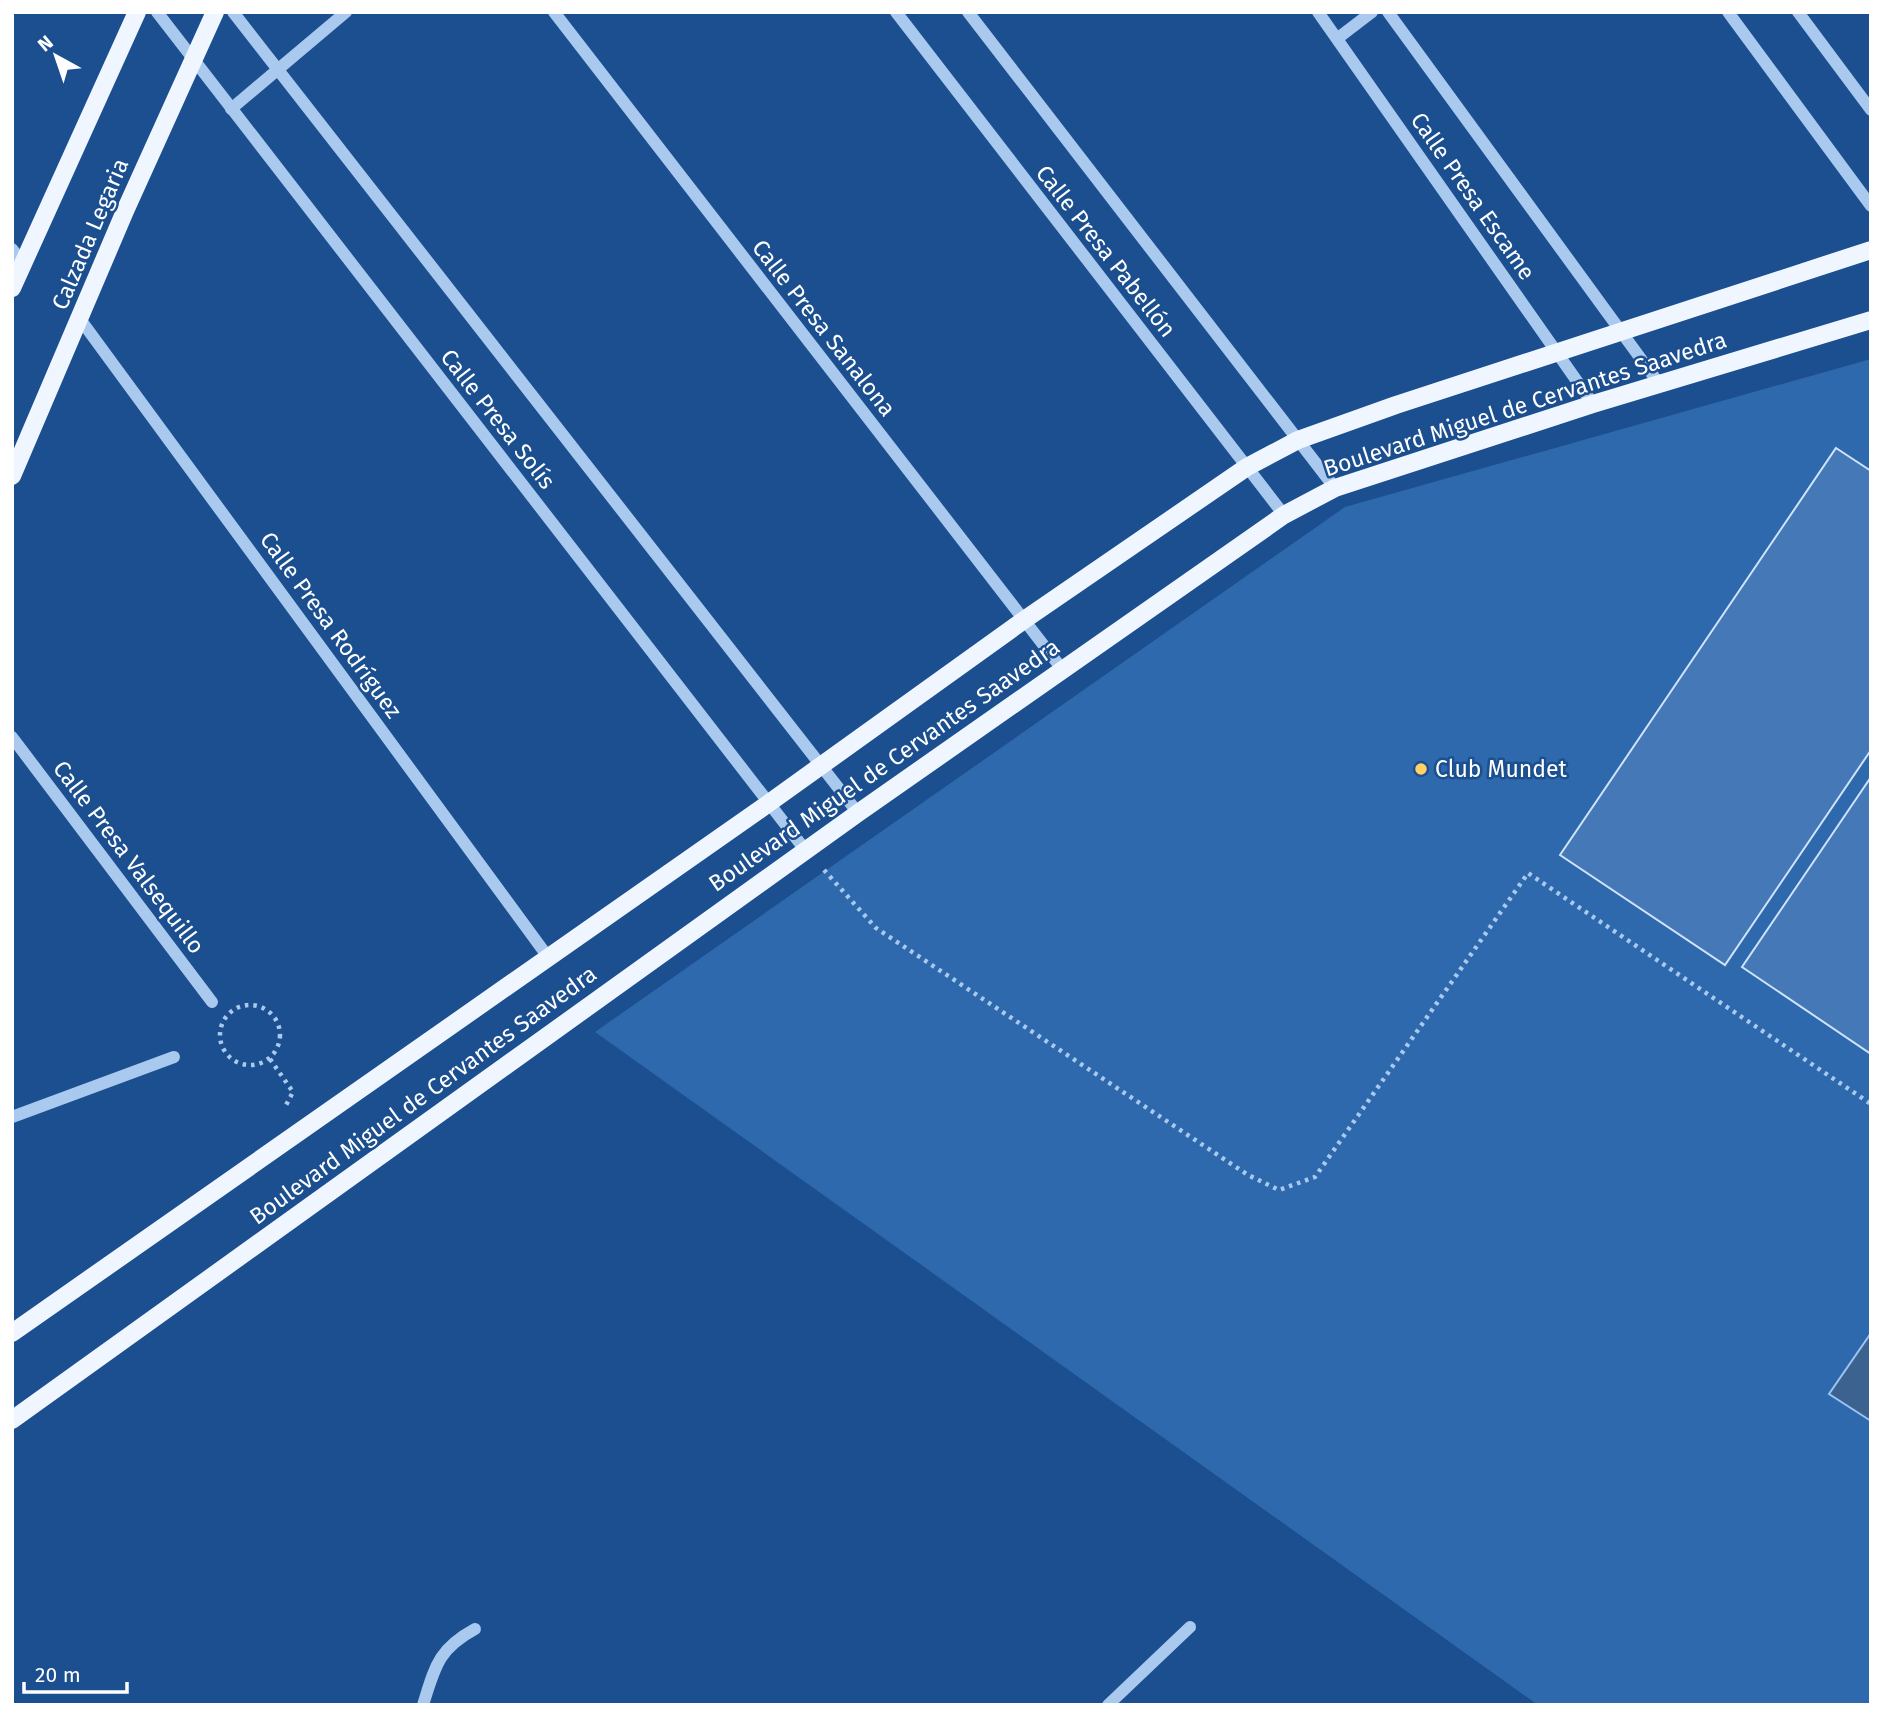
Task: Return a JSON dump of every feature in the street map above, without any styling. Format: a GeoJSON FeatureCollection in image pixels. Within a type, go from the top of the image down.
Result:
{"type":"FeatureCollection","features":[{"type":"Feature","properties":{"kind":"main road","name":"Calzada Legaria"},"geometry":{"type":"LineString","coordinates":[[12,288],[18,256],[137,12]]}},
{"type":"Feature","properties":{"kind":"main road","name":"Calzada Legaria"},"geometry":{"type":"LineString","coordinates":[[12,476],[215,12]]}},
{"type":"Feature","properties":{"kind":"main road","name":"Boulevard Miguel de Cervantes Saavedra"},"geometry":{"type":"LineString","coordinates":[[12,1333],[769,803],[1024,620],[1247,467],[1298,440],[1555,352],[1871,250]]}},
{"type":"Feature","properties":{"kind":"main road","name":"Boulevard Miguel de Cervantes Saavedra"},"geometry":{"type":"LineString","coordinates":[[12,1420],[858,813],[1284,515],[1335,488],[1592,404],[1871,320]]}},
{"type":"Feature","properties":{"kind":"street","name":"Calle Presa Solís"},"geometry":{"type":"LineString","coordinates":[[157,12],[806,850]]}},
{"type":"Feature","properties":{"kind":"street","name":"Calle Presa Solís"},"geometry":{"type":"LineString","coordinates":[[233,12],[858,813]]}},
{"type":"Feature","properties":{"kind":"street"},"geometry":{"type":"LineString","coordinates":[[231,109],[346,12]]}},
{"type":"Feature","properties":{"kind":"street","name":"Calle Presa Sanalona"},"geometry":{"type":"LineString","coordinates":[[554,12],[1062,669]]}},
{"type":"Feature","properties":{"kind":"street","name":"Calle Presa Pabellón"},"geometry":{"type":"LineString","coordinates":[[896,12],[1284,515]]}},
{"type":"Feature","properties":{"kind":"street","name":"Calle Presa Pabellón"},"geometry":{"type":"LineString","coordinates":[[968,12],[1335,488]]}},
{"type":"Feature","properties":{"kind":"street","name":"Calle Presa Escame"},"geometry":{"type":"LineString","coordinates":[[1318,12],[1592,404]]}},
{"type":"Feature","properties":{"kind":"street"},"geometry":{"type":"LineString","coordinates":[[1338,38],[1372,12]]}},
{"type":"Feature","properties":{"kind":"street","name":"Calle Presa Escame"},"geometry":{"type":"LineString","coordinates":[[1388,12],[1660,385]]}},
{"type":"Feature","properties":{"kind":"street"},"geometry":{"type":"LineString","coordinates":[[1728,12],[1871,206]]}},
{"type":"Feature","properties":{"kind":"street"},"geometry":{"type":"LineString","coordinates":[[1798,12],[1871,110]]}},
{"type":"Feature","properties":{"kind":"street","name":"Calle Presa Rodríguez"},"geometry":{"type":"LineString","coordinates":[[80,319],[548,957]]}},
{"type":"Feature","properties":{"kind":"street","name":"Calle Presa Valsequillo"},"geometry":{"type":"LineString","coordinates":[[12,737],[212,1002]]}},
{"type":"Feature","properties":{"kind":"street"},"geometry":{"type":"LineString","coordinates":[[12,1117],[174,1057]]}},
{"type":"Feature","properties":{"kind":"street"},"geometry":{"type":"LineString","coordinates":[[1108,1705],[1190,1626]]}},
{"type":"Feature","properties":{"kind":"street"},"geometry":{"type":"LineString","coordinates":[[423,1705],[443,1653],[452,1642],[475,1629]]}},
{"type":"Feature","properties":{"kind":"path"},"geometry":{"type":"LineString","coordinates":[[806,850],[876,928],[1248,1174],[1279,1190],[1315,1177],[1528,873],[1871,1104]]}},
{"type":"Feature","properties":{"kind":"path"},"geometry":{"type":"LineString","coordinates":[[254,1005],[270,1012],[280,1027],[279,1044],[270,1059],[254,1066],[237,1063],[224,1052],[219,1035],[224,1018],[237,1007],[254,1005]]}},
{"type":"Feature","properties":{"kind":"path"},"geometry":{"type":"LineString","coordinates":[[270,1059],[293,1092],[279,1115],[291,1137]]}},
{"type":"Feature","properties":{"kind":"shaded area","name":"Club Mundet"},"geometry":{"type":"Polygon","coordinates":[[[1871,359],[1871,1705],[1538,1705],[595,1032],[1345,507],[1871,359]]]}},
{"type":"Feature","properties":{"kind":"shaded area"},"geometry":{"type":"Polygon","coordinates":[[[1871,1333],[1871,1421],[1829,1394],[1871,1333]]]}},
{"type":"Feature","properties":{"kind":"building"},"geometry":{"type":"Polygon","coordinates":[[[1836,448],[1871,471],[1871,750],[1725,965],[1560,855],[1836,448]]]}},
{"type":"Feature","properties":{"kind":"building"},"geometry":{"type":"Polygon","coordinates":[[[1871,777],[1871,1054],[1742,967],[1871,777]]]}},
{"type":"Feature","properties":{"kind":"place","name":"Club Mundet"},"geometry":{"type":"Point","coordinates":[1421,769]}}]}
